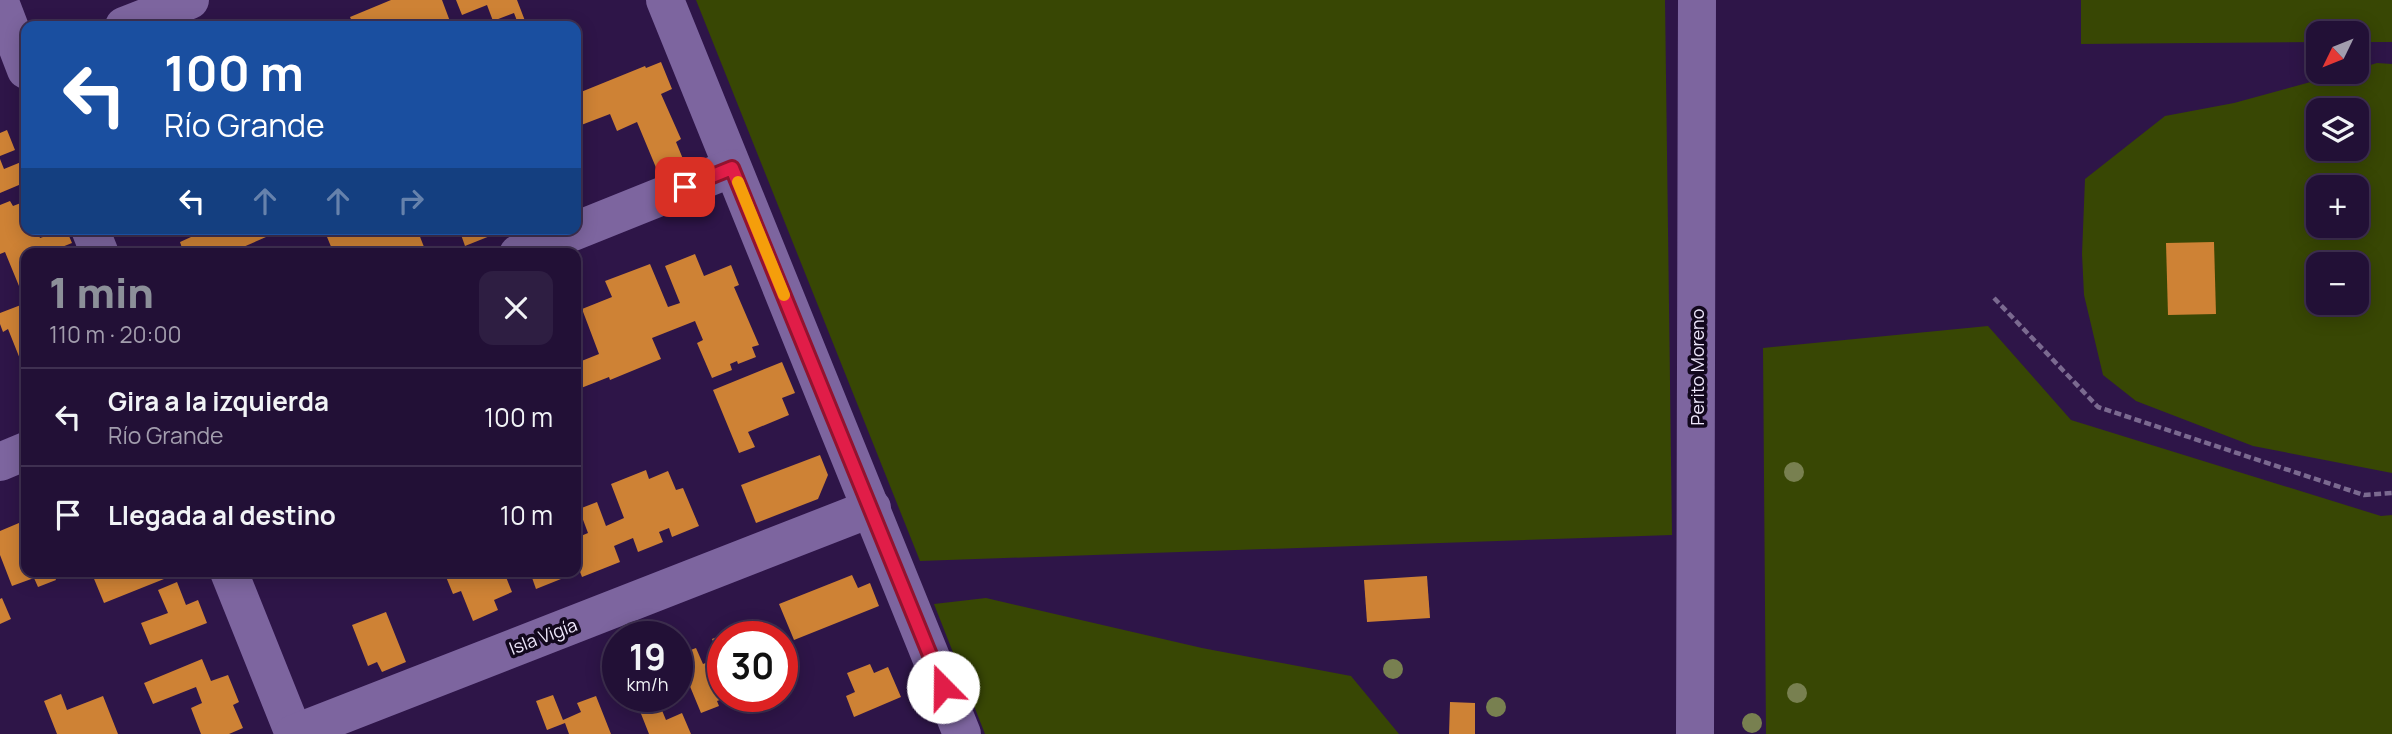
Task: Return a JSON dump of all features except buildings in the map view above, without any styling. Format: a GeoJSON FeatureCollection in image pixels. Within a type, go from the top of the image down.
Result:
{"type":"FeatureCollection","features":[{"type":"Feature","properties":{"kind":"street"},"geometry":{"type":"LineString","coordinates":[[137,21],[190,0]]}},
{"type":"Feature","properties":{"kind":"street"},"geometry":{"type":"LineString","coordinates":[[665,0],[962,734]]}},
{"type":"Feature","properties":{"kind":"street","name":"Perito Moreno"},"geometry":{"type":"LineString","coordinates":[[1695,734],[1697,0]]}},
{"type":"Feature","properties":{"kind":"street"},"geometry":{"type":"LineString","coordinates":[[0,2],[19,69]]}},
{"type":"Feature","properties":{"kind":"street"},"geometry":{"type":"LineString","coordinates":[[581,229],[732,168]]}},
{"type":"Feature","properties":{"kind":"street"},"geometry":{"type":"LineString","coordinates":[[533,248],[565,235]]}},
{"type":"Feature","properties":{"kind":"street"},"geometry":{"type":"LineString","coordinates":[[0,462],[21,453]]}},
{"type":"Feature","properties":{"kind":"street","name":"Isla Vigía"},"geometry":{"type":"LineString","coordinates":[[294,734],[872,508]]}},
{"type":"Feature","properties":{"kind":"street"},"geometry":{"type":"LineString","coordinates":[[231,577],[294,734]]}},
{"type":"Feature","properties":{"kind":"path"},"geometry":{"type":"LineString","coordinates":[[1994,298],[2098,407],[2364,495],[2392,493]]}},
{"type":"Feature","properties":{"kind":"green space"},"geometry":{"type":"Polygon","coordinates":[[[696,0],[1665,0],[1672,535],[920,561],[696,0]]]}},
{"type":"Feature","properties":{"kind":"green space"},"geometry":{"type":"Polygon","coordinates":[[[2081,0],[2392,0],[2392,42],[2370,42],[2370,21],[2306,21],[2306,42],[2081,44],[2081,0]]]}},
{"type":"Feature","properties":{"kind":"green space"},"geometry":{"type":"Polygon","coordinates":[[[2392,64],[2392,473],[2253,446],[2136,401],[2103,375],[2084,295],[2082,254],[2085,179],[2165,116],[2234,103],[2306,83],[2370,84],[2370,65],[2392,64]]]}},
{"type":"Feature","properties":{"kind":"green space"},"geometry":{"type":"Polygon","coordinates":[[[1988,326],[2071,420],[2381,516],[2392,515],[2392,734],[1766,734],[1763,348],[1988,326]]]}},
{"type":"Feature","properties":{"kind":"green space"},"geometry":{"type":"Polygon","coordinates":[[[986,598],[1202,648],[1351,676],[1399,734],[985,734],[934,604],[986,598]]]}},
{"type":"Feature","properties":{"kind":"slow traffic"},"geometry":{"type":"LineString","coordinates":[[738,182],[784,295]]}},
{"type":"Feature","properties":{"kind":"route"},"geometry":{"type":"LineString","coordinates":[[685,187],[732,168],[943,687]]}}]}
